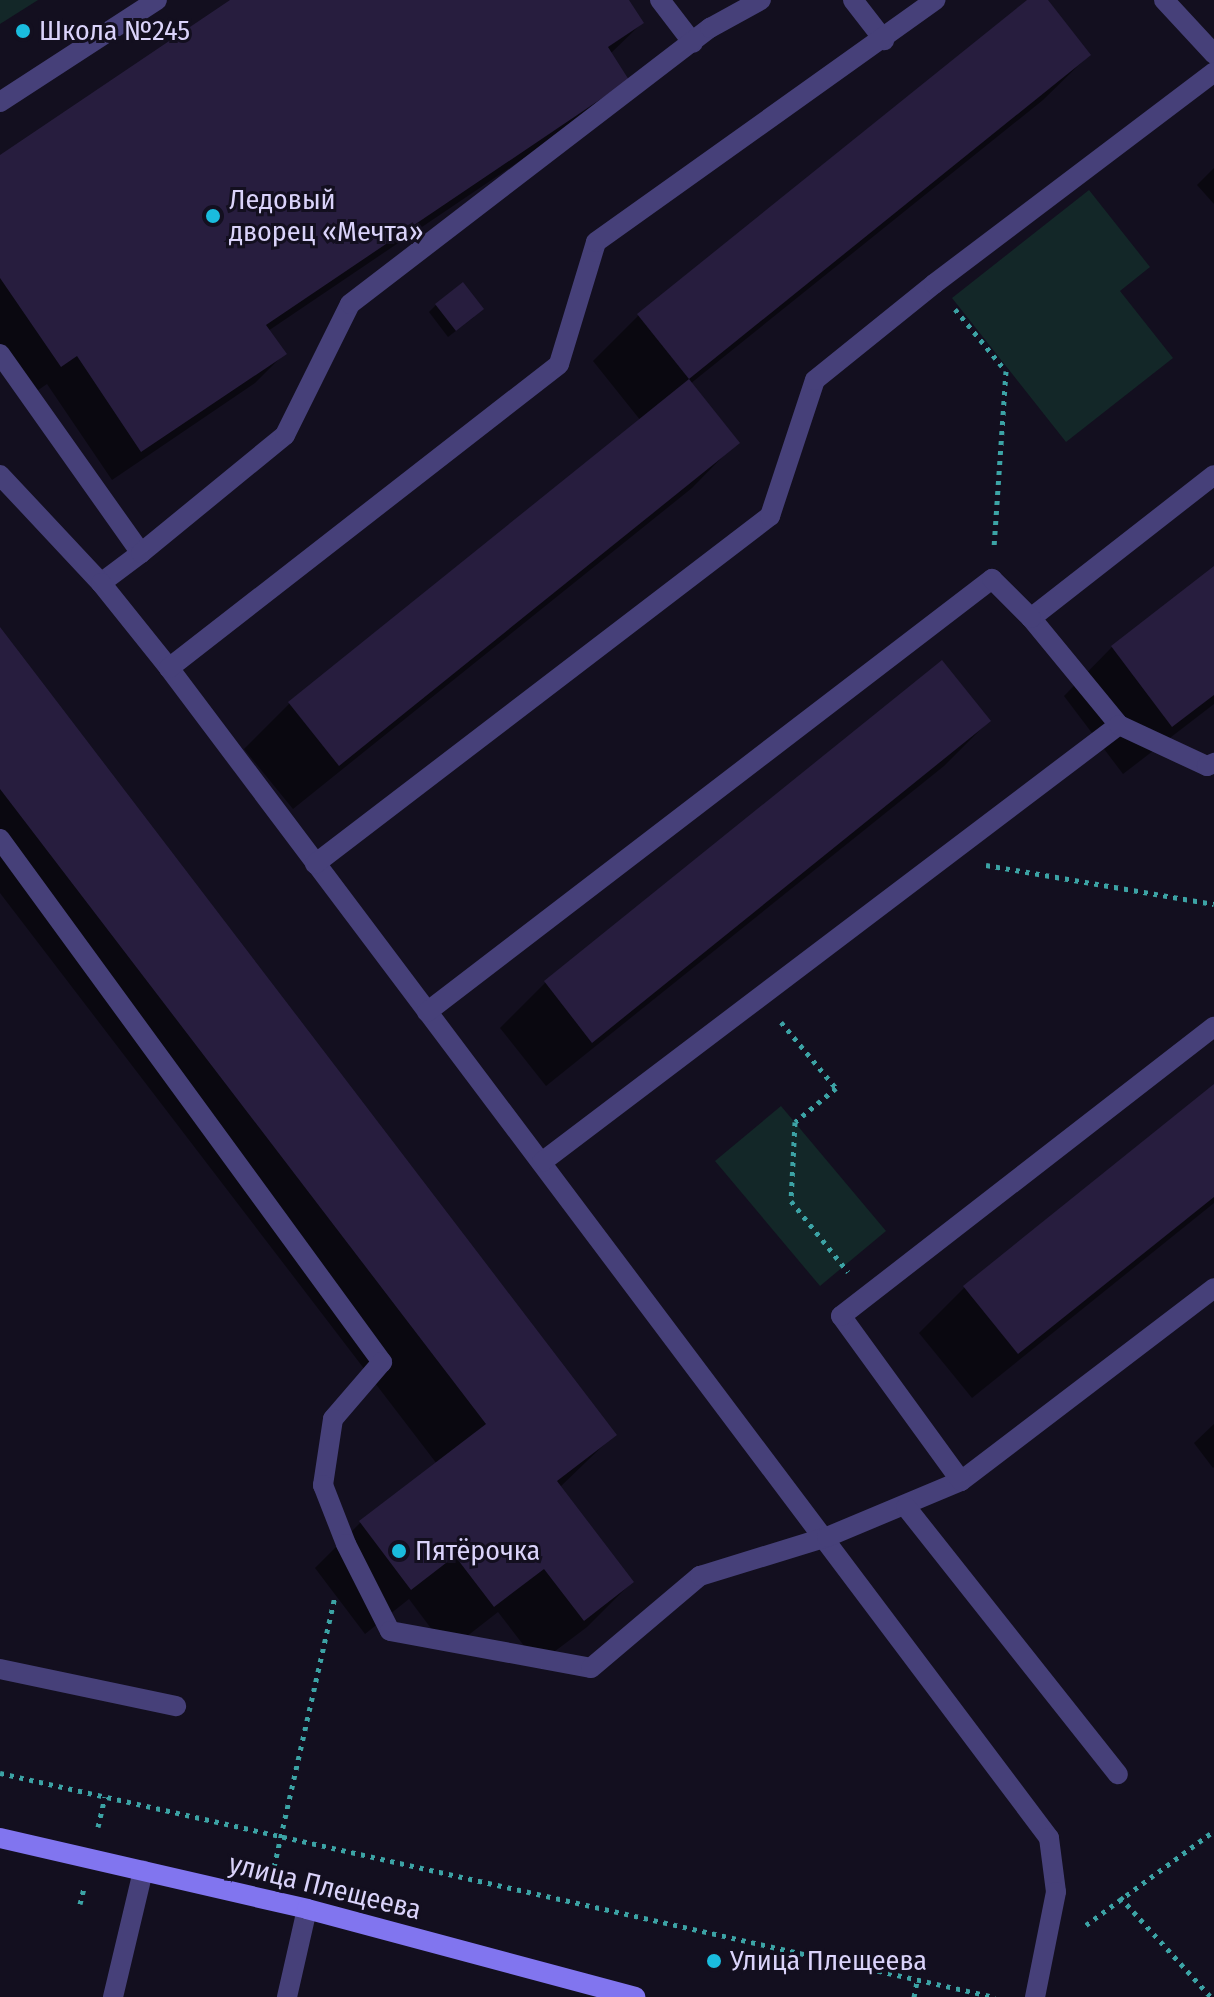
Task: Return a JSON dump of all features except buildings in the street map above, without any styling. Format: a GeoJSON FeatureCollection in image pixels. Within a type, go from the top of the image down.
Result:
{"type":"FeatureCollection","features":[{"type":"Feature","properties":{"kind":"main road","name":"улица Плещеева"},"geometry":{"type":"LineString","coordinates":[[0,1838],[307,1909],[635,1997]]}},
{"type":"Feature","properties":{"kind":"lane"},"geometry":{"type":"LineString","coordinates":[[0,102],[157,0]]}},
{"type":"Feature","properties":{"kind":"lane"},"geometry":{"type":"LineString","coordinates":[[660,0],[693,43]]}},
{"type":"Feature","properties":{"kind":"lane"},"geometry":{"type":"LineString","coordinates":[[101,583],[285,435],[350,304],[693,43],[761,0]]}},
{"type":"Feature","properties":{"kind":"lane"},"geometry":{"type":"LineString","coordinates":[[853,0],[884,40]]}},
{"type":"Feature","properties":{"kind":"lane"},"geometry":{"type":"LineString","coordinates":[[169,668],[559,364],[596,242],[884,40],[935,0]]}},
{"type":"Feature","properties":{"kind":"lane"},"geometry":{"type":"LineString","coordinates":[[1164,0],[1214,54]]}},
{"type":"Feature","properties":{"kind":"lane"},"geometry":{"type":"LineString","coordinates":[[315,864],[770,516],[815,380],[934,284],[1214,72]]}},
{"type":"Feature","properties":{"kind":"lane"},"geometry":{"type":"LineString","coordinates":[[0,354],[141,553]]}},
{"type":"Feature","properties":{"kind":"lane"},"geometry":{"type":"LineString","coordinates":[[0,475],[101,583],[169,668],[827,1537],[1049,1838],[1056,1892],[1035,1997]]}},
{"type":"Feature","properties":{"kind":"lane"},"geometry":{"type":"LineString","coordinates":[[1031,618],[1214,475]]}},
{"type":"Feature","properties":{"kind":"lane"},"geometry":{"type":"LineString","coordinates":[[427,1012],[992,579],[1031,618],[1119,725],[1207,766],[1214,763]]}},
{"type":"Feature","properties":{"kind":"lane"},"geometry":{"type":"LineString","coordinates":[[542,1162],[1119,725]]}},
{"type":"Feature","properties":{"kind":"lane"},"geometry":{"type":"LineString","coordinates":[[0,839],[382,1362],[333,1419],[323,1485],[346,1544],[390,1631],[591,1668],[700,1576],[827,1537],[906,1507],[961,1481],[1214,1288]]}},
{"type":"Feature","properties":{"kind":"lane"},"geometry":{"type":"LineString","coordinates":[[961,1481],[841,1316],[1214,1027]]}},
{"type":"Feature","properties":{"kind":"lane"},"geometry":{"type":"LineString","coordinates":[[906,1507],[1118,1774]]}},
{"type":"Feature","properties":{"kind":"lane"},"geometry":{"type":"LineString","coordinates":[[0,1669],[176,1706]]}},
{"type":"Feature","properties":{"kind":"lane"},"geometry":{"type":"LineString","coordinates":[[113,1997],[143,1871]]}},
{"type":"Feature","properties":{"kind":"lane"},"geometry":{"type":"LineString","coordinates":[[287,1997],[307,1909]]}},
{"type":"Feature","properties":{"kind":"path"},"geometry":{"type":"LineString","coordinates":[[934,284],[1006,371],[992,579]]}},
{"type":"Feature","properties":{"kind":"path"},"geometry":{"type":"LineString","coordinates":[[944,858],[1214,904]]}},
{"type":"Feature","properties":{"kind":"path"},"geometry":{"type":"LineString","coordinates":[[759,996],[836,1088],[795,1122],[791,1201],[845,1268]]}},
{"type":"Feature","properties":{"kind":"path"},"geometry":{"type":"LineString","coordinates":[[265,1899],[346,1544]]}},
{"type":"Feature","properties":{"kind":"path"},"geometry":{"type":"LineString","coordinates":[[0,1773],[995,1997]]}},
{"type":"Feature","properties":{"kind":"path"},"geometry":{"type":"LineString","coordinates":[[1083,1937],[1086,1922],[1214,1831]]}},
{"type":"Feature","properties":{"kind":"path"},"geometry":{"type":"LineString","coordinates":[[1120,1897],[1211,1997]]}},
{"type":"Feature","properties":{"kind":"path"},"geometry":{"type":"LineString","coordinates":[[914,1997],[917,1981]]}},
{"type":"Feature","properties":{"kind":"green space"},"geometry":{"type":"Polygon","coordinates":[[[0,0],[38,0],[0,24],[0,0]]]}},
{"type":"Feature","properties":{"kind":"green space"},"geometry":{"type":"Polygon","coordinates":[[[1089,190],[1150,267],[1120,291],[1173,358],[1066,442],[952,298],[1089,190]]]}},
{"type":"Feature","properties":{"kind":"green space"},"geometry":{"type":"Polygon","coordinates":[[[781,1106],[886,1231],[820,1286],[715,1161],[781,1106]]]}},
{"type":"Feature","properties":{"kind":"place","name":"Школа №245"},"geometry":{"type":"Point","coordinates":[23,31]}},
{"type":"Feature","properties":{"kind":"place","name":"Ледовый дворец «Мечта»"},"geometry":{"type":"Point","coordinates":[213,216]}},
{"type":"Feature","properties":{"kind":"place","name":"Пятёрочка"},"geometry":{"type":"Point","coordinates":[399,1551]}},
{"type":"Feature","properties":{"kind":"place","name":"Улица Плещеева"},"geometry":{"type":"Point","coordinates":[714,1961]}}]}
